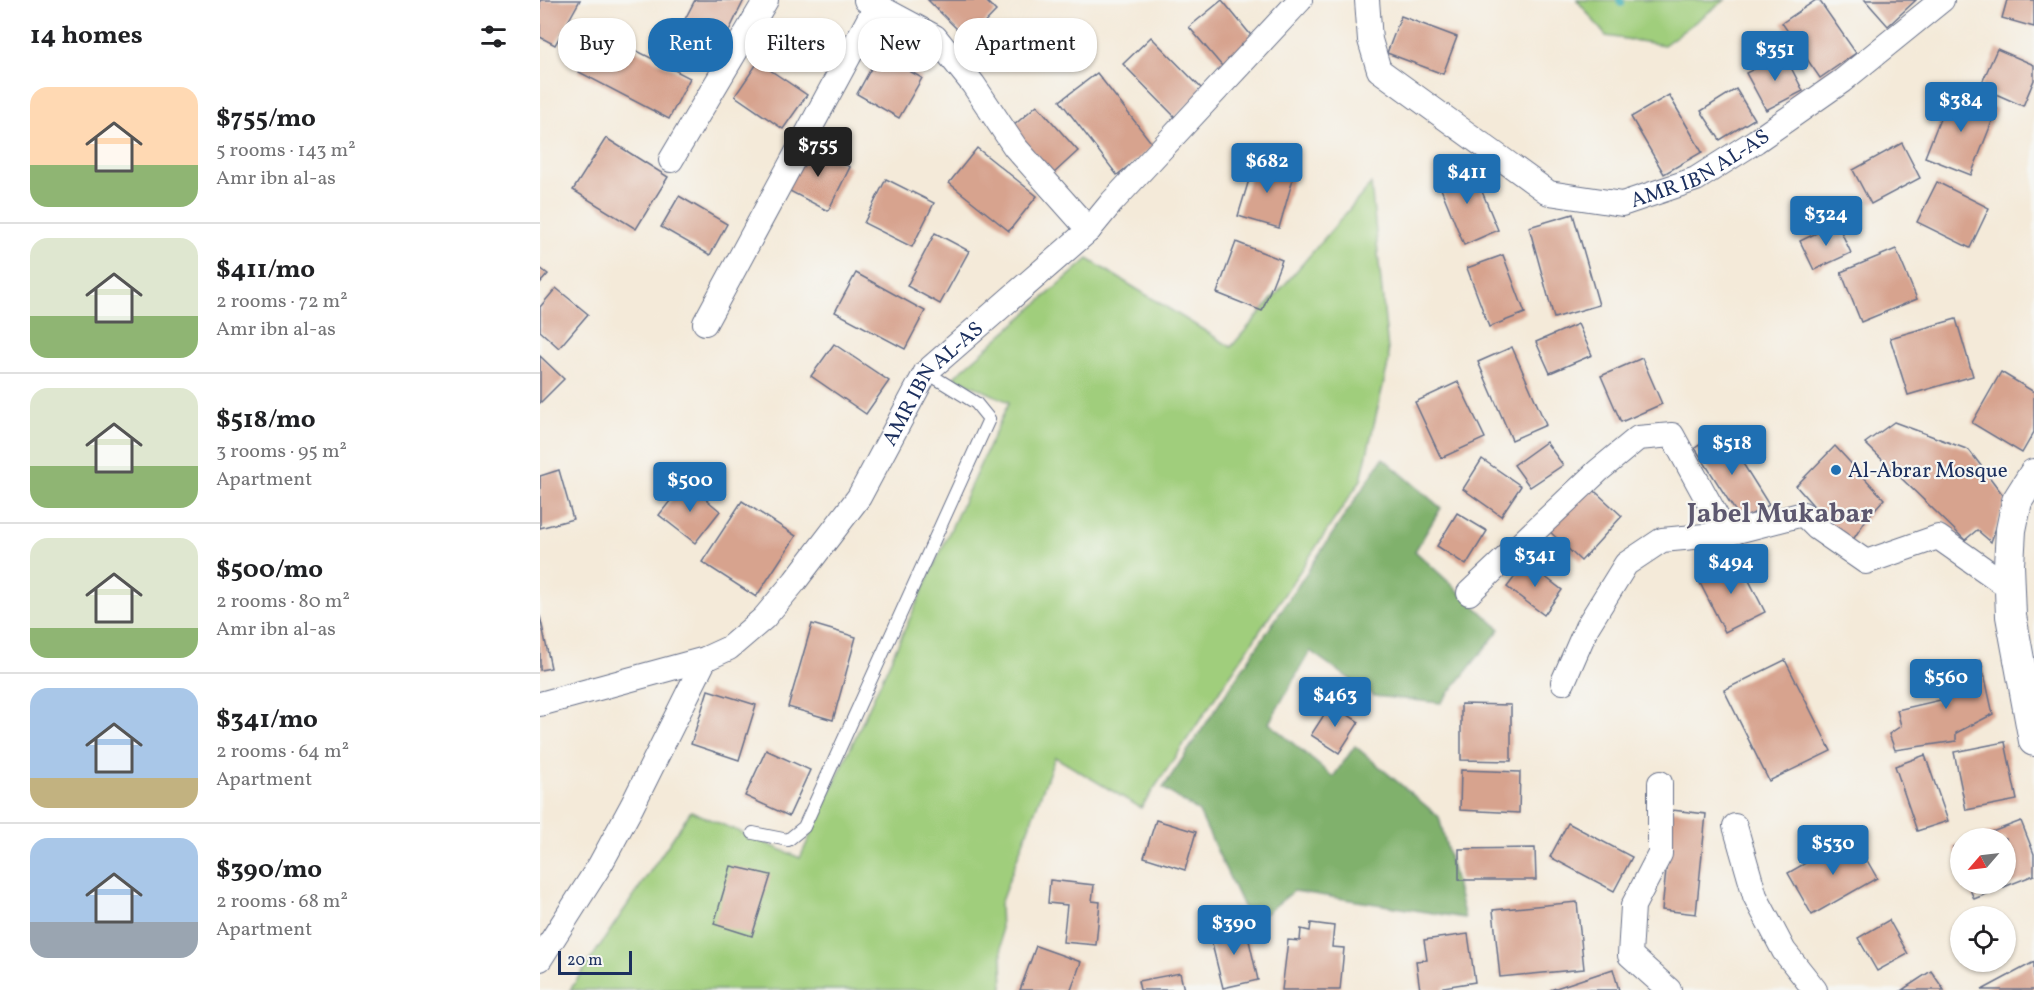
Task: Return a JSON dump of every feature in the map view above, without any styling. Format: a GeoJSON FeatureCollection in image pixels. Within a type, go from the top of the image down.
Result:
{"type":"FeatureCollection","features":[{"type":"Feature","properties":{"kind":"street"},"geometry":{"type":"LineString","coordinates":[[671,160],[766,0]]}},
{"type":"Feature","properties":{"kind":"street","name":"AMR IBN AL-AS"},"geometry":{"type":"LineString","coordinates":[[540,704],[705,659],[729,648],[764,618],[859,497],[926,372],[1089,230],[1112,202],[1300,0]]}},
{"type":"Feature","properties":{"kind":"street","name":"AMR IBN AL-AS"},"geometry":{"type":"LineString","coordinates":[[1367,0],[1370,40],[1379,69],[1549,194],[1622,204],[1696,179],[1756,141],[1842,81],[1942,0]]}},
{"type":"Feature","properties":{"kind":"street"},"geometry":{"type":"LineString","coordinates":[[705,323],[871,3],[935,37],[973,84],[1015,147],[1089,230]]}},
{"type":"Feature","properties":{"kind":"street"},"geometry":{"type":"LineString","coordinates":[[1469,593],[1598,471],[1638,438],[1672,435],[1726,534]]}},
{"type":"Feature","properties":{"kind":"street"},"geometry":{"type":"LineString","coordinates":[[2034,474],[2017,501],[2011,530],[2009,587],[2011,616],[2034,741]]}},
{"type":"Feature","properties":{"kind":"street"},"geometry":{"type":"LineString","coordinates":[[1563,682],[1587,627],[1626,564],[1662,540],[1726,534],[1803,514],[1816,528],[1866,562],[1938,537],[2009,587]]}},
{"type":"Feature","properties":{"kind":"street"},"geometry":{"type":"LineString","coordinates":[[540,958],[600,865],[705,659]]}},
{"type":"Feature","properties":{"kind":"street"},"geometry":{"type":"LineString","coordinates":[[1660,783],[1660,854],[1634,906],[1630,955],[1669,990]]}},
{"type":"Feature","properties":{"kind":"street"},"geometry":{"type":"LineString","coordinates":[[1735,826],[1755,896],[1784,951],[1815,990]]}},
{"type":"Feature","properties":{"kind":"lane"},"geometry":{"type":"LineString","coordinates":[[753,833],[788,840],[804,827],[989,419],[976,403],[926,372]]}},
{"type":"Feature","properties":{"kind":"green space"},"geometry":{"type":"Polygon","coordinates":[[[1577,0],[1725,0],[1664,45],[1606,36],[1577,0]]]}},
{"type":"Feature","properties":{"kind":"green space"},"geometry":{"type":"Polygon","coordinates":[[[1371,184],[1389,360],[1361,480],[1141,808],[1055,757],[1000,904],[1003,990],[570,990],[691,811],[800,858],[1009,402],[954,377],[1088,259],[1231,347],[1371,184]]]}},
{"type":"Feature","properties":{"kind":"green space"},"geometry":{"type":"Polygon","coordinates":[[[1383,458],[1441,508],[1415,551],[1500,629],[1441,703],[1374,696],[1310,651],[1269,723],[1333,777],[1355,746],[1439,817],[1465,918],[1294,891],[1260,918],[1246,913],[1199,812],[1163,788],[1383,458]]]}},
{"type":"Feature","properties":{"kind":"building"},"geometry":{"type":"Polygon","coordinates":[[[540,0],[580,0],[570,18],[558,18],[558,40],[555,45],[540,37],[540,0]]]}},
{"type":"Feature","properties":{"kind":"building"},"geometry":{"type":"Polygon","coordinates":[[[695,0],[744,0],[733,23],[733,18],[686,18],[695,0]]]}},
{"type":"Feature","properties":{"kind":"building"},"geometry":{"type":"Polygon","coordinates":[[[928,0],[985,0],[996,11],[989,18],[954,18],[954,26],[928,0]]]}},
{"type":"Feature","properties":{"kind":"building"},"geometry":{"type":"Polygon","coordinates":[[[1222,0],[1254,39],[1222,66],[1189,27],[1222,0]]]}},
{"type":"Feature","properties":{"kind":"building"},"geometry":{"type":"Polygon","coordinates":[[[1819,0],[1856,53],[1820,78],[1782,23],[1819,0]]]}},
{"type":"Feature","properties":{"kind":"building"},"geometry":{"type":"Polygon","coordinates":[[[1865,0],[1916,0],[1888,26],[1865,0]]]}},
{"type":"Feature","properties":{"kind":"building"},"geometry":{"type":"Polygon","coordinates":[[[2007,0],[2034,0],[2034,27],[2002,18],[2007,0]]]}},
{"type":"Feature","properties":{"kind":"building"},"geometry":{"type":"Polygon","coordinates":[[[1401,16],[1457,37],[1443,74],[1387,53],[1401,16]]]}},
{"type":"Feature","properties":{"kind":"building"},"geometry":{"type":"Polygon","coordinates":[[[1151,37],[1203,90],[1175,117],[1123,64],[1151,37]]]}},
{"type":"Feature","properties":{"kind":"building"},"geometry":{"type":"Polygon","coordinates":[[[1997,49],[2034,65],[2034,80],[2023,106],[1980,87],[1997,49]]]}},
{"type":"Feature","properties":{"kind":"building"},"geometry":{"type":"Polygon","coordinates":[[[636,50],[648,57],[648,72],[678,72],[690,78],[669,119],[579,72],[636,72],[636,50]]]}},
{"type":"Feature","properties":{"kind":"building"},"geometry":{"type":"Polygon","coordinates":[[[1784,54],[1803,91],[1766,110],[1746,73],[1784,54]]]}},
{"type":"Feature","properties":{"kind":"building"},"geometry":{"type":"Polygon","coordinates":[[[751,72],[773,72],[807,95],[783,129],[735,96],[751,72]]]}},
{"type":"Feature","properties":{"kind":"building"},"geometry":{"type":"Polygon","coordinates":[[[869,72],[911,72],[922,78],[899,118],[857,94],[869,72]]]}},
{"type":"Feature","properties":{"kind":"building"},"geometry":{"type":"Polygon","coordinates":[[[1097,73],[1154,146],[1117,175],[1060,101],[1097,73]]]}},
{"type":"Feature","properties":{"kind":"building"},"geometry":{"type":"Polygon","coordinates":[[[1736,89],[1754,119],[1720,140],[1701,111],[1736,89]]]}},
{"type":"Feature","properties":{"kind":"building"},"geometry":{"type":"Polygon","coordinates":[[[1951,91],[1997,109],[1971,175],[1925,157],[1951,91]]]}},
{"type":"Feature","properties":{"kind":"building"},"geometry":{"type":"Polygon","coordinates":[[[1669,95],[1702,152],[1664,174],[1631,117],[1669,95]]]}},
{"type":"Feature","properties":{"kind":"building"},"geometry":{"type":"Polygon","coordinates":[[[1037,105],[1078,151],[1053,174],[1012,127],[1037,105]]]}},
{"type":"Feature","properties":{"kind":"building"},"geometry":{"type":"Polygon","coordinates":[[[606,138],[668,177],[636,229],[573,190],[606,138]]]}},
{"type":"Feature","properties":{"kind":"building"},"geometry":{"type":"Polygon","coordinates":[[[1902,143],[1920,178],[1871,204],[1853,170],[1902,143]]]}},
{"type":"Feature","properties":{"kind":"building"},"geometry":{"type":"Polygon","coordinates":[[[807,145],[850,167],[828,211],[786,189],[807,145]]]}},
{"type":"Feature","properties":{"kind":"building"},"geometry":{"type":"Polygon","coordinates":[[[977,148],[1037,196],[1009,231],[949,183],[977,148]]]}},
{"type":"Feature","properties":{"kind":"building"},"geometry":{"type":"Polygon","coordinates":[[[1255,160],[1295,172],[1279,228],[1238,216],[1255,160]]]}},
{"type":"Feature","properties":{"kind":"building"},"geometry":{"type":"Polygon","coordinates":[[[1471,165],[1498,230],[1464,245],[1437,179],[1471,165]]]}},
{"type":"Feature","properties":{"kind":"building"},"geometry":{"type":"Polygon","coordinates":[[[886,179],[934,203],[912,247],[864,223],[886,179]]]}},
{"type":"Feature","properties":{"kind":"building"},"geometry":{"type":"Polygon","coordinates":[[[1937,182],[1989,208],[1970,248],[1917,222],[1937,182]]]}},
{"type":"Feature","properties":{"kind":"building"},"geometry":{"type":"Polygon","coordinates":[[[679,196],[727,224],[710,255],[661,227],[679,196]]]}},
{"type":"Feature","properties":{"kind":"building"},"geometry":{"type":"Polygon","coordinates":[[[1573,214],[1599,305],[1554,318],[1529,227],[1573,214]]]}},
{"type":"Feature","properties":{"kind":"building"},"geometry":{"type":"Polygon","coordinates":[[[1837,223],[1851,253],[1814,270],[1800,241],[1837,223]]]}},
{"type":"Feature","properties":{"kind":"building"},"geometry":{"type":"Polygon","coordinates":[[[935,233],[969,251],[940,304],[907,286],[935,233]]]}},
{"type":"Feature","properties":{"kind":"building"},"geometry":{"type":"Polygon","coordinates":[[[1236,242],[1282,260],[1262,311],[1217,293],[1236,242]]]}},
{"type":"Feature","properties":{"kind":"building"},"geometry":{"type":"Polygon","coordinates":[[[1896,249],[1917,299],[1861,322],[1841,272],[1896,249]]]}},
{"type":"Feature","properties":{"kind":"building"},"geometry":{"type":"Polygon","coordinates":[[[1503,255],[1525,313],[1489,327],[1467,268],[1503,255]]]}},
{"type":"Feature","properties":{"kind":"building"},"geometry":{"type":"Polygon","coordinates":[[[540,268],[548,274],[540,283],[540,268]]]}},
{"type":"Feature","properties":{"kind":"building"},"geometry":{"type":"Polygon","coordinates":[[[856,273],[925,311],[905,349],[835,312],[856,273]]]}},
{"type":"Feature","properties":{"kind":"building"},"geometry":{"type":"Polygon","coordinates":[[[556,288],[588,314],[559,348],[540,331],[540,307],[556,288]]]}},
{"type":"Feature","properties":{"kind":"building"},"geometry":{"type":"Polygon","coordinates":[[[1956,319],[1973,376],[1908,395],[1890,338],[1956,319]]]}},
{"type":"Feature","properties":{"kind":"building"},"geometry":{"type":"Polygon","coordinates":[[[1578,324],[1592,355],[1550,373],[1536,342],[1578,324]]]}},
{"type":"Feature","properties":{"kind":"building"},"geometry":{"type":"Polygon","coordinates":[[[834,344],[889,381],[866,414],[811,376],[834,344]]]}},
{"type":"Feature","properties":{"kind":"building"},"geometry":{"type":"Polygon","coordinates":[[[1512,347],[1546,425],[1512,440],[1478,362],[1512,347]]]}},
{"type":"Feature","properties":{"kind":"building"},"geometry":{"type":"Polygon","coordinates":[[[540,356],[564,379],[540,403],[540,356]]]}},
{"type":"Feature","properties":{"kind":"building"},"geometry":{"type":"Polygon","coordinates":[[[1642,358],[1662,404],[1621,422],[1601,376],[1642,358]]]}},
{"type":"Feature","properties":{"kind":"building"},"geometry":{"type":"Polygon","coordinates":[[[2001,372],[2034,392],[2034,432],[2022,453],[1972,423],[2001,372]]]}},
{"type":"Feature","properties":{"kind":"building"},"geometry":{"type":"Polygon","coordinates":[[[1458,382],[1485,438],[1441,458],[1415,402],[1458,382]]]}},
{"type":"Feature","properties":{"kind":"building"},"geometry":{"type":"Polygon","coordinates":[[[1894,422],[1969,450],[2006,499],[1991,542],[1977,530],[1965,540],[1865,443],[1894,422]]]}},
{"type":"Feature","properties":{"kind":"building"},"geometry":{"type":"Polygon","coordinates":[[[1722,430],[1769,505],[1741,520],[1695,448],[1722,430]]]}},
{"type":"Feature","properties":{"kind":"building"},"geometry":{"type":"Polygon","coordinates":[[[1546,442],[1563,465],[1530,487],[1514,465],[1546,442]]]}},
{"type":"Feature","properties":{"kind":"building"},"geometry":{"type":"Polygon","coordinates":[[[1835,446],[1884,499],[1867,518],[1849,546],[1796,486],[1835,446]]]}},
{"type":"Feature","properties":{"kind":"building"},"geometry":{"type":"Polygon","coordinates":[[[1482,459],[1521,486],[1501,516],[1463,489],[1482,459]]]}},
{"type":"Feature","properties":{"kind":"building"},"geometry":{"type":"Polygon","coordinates":[[[559,470],[573,519],[540,528],[540,476],[559,470]]]}},
{"type":"Feature","properties":{"kind":"building"},"geometry":{"type":"Polygon","coordinates":[[[685,482],[720,511],[695,543],[659,515],[685,482]]]}},
{"type":"Feature","properties":{"kind":"building"},"geometry":{"type":"Polygon","coordinates":[[[1586,483],[1622,516],[1581,561],[1546,528],[1586,483]]]}},
{"type":"Feature","properties":{"kind":"building"},"geometry":{"type":"Polygon","coordinates":[[[742,501],[796,536],[756,597],[702,562],[742,501]]]}},
{"type":"Feature","properties":{"kind":"building"},"geometry":{"type":"Polygon","coordinates":[[[1457,513],[1487,531],[1466,565],[1437,546],[1457,513]]]}},
{"type":"Feature","properties":{"kind":"building"},"geometry":{"type":"Polygon","coordinates":[[[1738,559],[1765,612],[1725,632],[1698,579],[1738,559]]]}},
{"type":"Feature","properties":{"kind":"building"},"geometry":{"type":"Polygon","coordinates":[[[1526,562],[1562,590],[1544,615],[1507,587],[1526,562]]]}},
{"type":"Feature","properties":{"kind":"building"},"geometry":{"type":"Polygon","coordinates":[[[540,616],[551,668],[540,670],[540,616]]]}},
{"type":"Feature","properties":{"kind":"building"},"geometry":{"type":"Polygon","coordinates":[[[812,624],[856,637],[833,720],[788,707],[812,624]]]}},
{"type":"Feature","properties":{"kind":"building"},"geometry":{"type":"Polygon","coordinates":[[[1785,660],[1831,751],[1769,781],[1724,690],[1785,660]]]}},
{"type":"Feature","properties":{"kind":"building"},"geometry":{"type":"Polygon","coordinates":[[[1981,660],[1993,714],[1956,733],[1956,741],[1895,750],[1889,734],[1901,726],[1897,710],[1945,699],[1938,672],[1981,660]]]}},
{"type":"Feature","properties":{"kind":"building"},"geometry":{"type":"Polygon","coordinates":[[[708,690],[756,705],[739,760],[691,744],[708,690]]]}},
{"type":"Feature","properties":{"kind":"building"},"geometry":{"type":"Polygon","coordinates":[[[1331,704],[1359,722],[1339,753],[1311,735],[1331,704]]]}},
{"type":"Feature","properties":{"kind":"building"},"geometry":{"type":"Polygon","coordinates":[[[1461,704],[1511,705],[1511,761],[1461,760],[1461,704]]]}},
{"type":"Feature","properties":{"kind":"building"},"geometry":{"type":"Polygon","coordinates":[[[2005,742],[2017,800],[1966,810],[1954,752],[2005,742]]]}},
{"type":"Feature","properties":{"kind":"building"},"geometry":{"type":"Polygon","coordinates":[[[766,750],[810,770],[789,816],[745,796],[766,750]]]}},
{"type":"Feature","properties":{"kind":"building"},"geometry":{"type":"Polygon","coordinates":[[[1925,755],[1948,821],[1917,831],[1895,766],[1925,755]]]}},
{"type":"Feature","properties":{"kind":"building"},"geometry":{"type":"Polygon","coordinates":[[[1461,770],[1520,772],[1519,813],[1460,810],[1461,770]]]}},
{"type":"Feature","properties":{"kind":"building"},"geometry":{"type":"Polygon","coordinates":[[[1672,810],[1706,814],[1696,914],[1662,910],[1672,810]]]}},
{"type":"Feature","properties":{"kind":"building"},"geometry":{"type":"Polygon","coordinates":[[[1156,820],[1196,832],[1185,870],[1144,857],[1156,820]]]}},
{"type":"Feature","properties":{"kind":"building"},"geometry":{"type":"Polygon","coordinates":[[[2021,821],[2034,854],[2034,875],[2016,882],[2016,828],[2002,828],[2021,821]]]}},
{"type":"Feature","properties":{"kind":"building"},"geometry":{"type":"Polygon","coordinates":[[[1568,823],[1632,857],[1614,891],[1550,857],[1568,823]]]}},
{"type":"Feature","properties":{"kind":"building"},"geometry":{"type":"Polygon","coordinates":[[[1853,836],[1877,878],[1812,915],[1788,873],[1853,836]]]}},
{"type":"Feature","properties":{"kind":"building"},"geometry":{"type":"Polygon","coordinates":[[[1535,848],[1536,880],[1459,880],[1459,849],[1535,848]]]}},
{"type":"Feature","properties":{"kind":"building"},"geometry":{"type":"Polygon","coordinates":[[[731,866],[771,875],[752,936],[714,924],[731,866]]]}},
{"type":"Feature","properties":{"kind":"building"},"geometry":{"type":"Polygon","coordinates":[[[1050,880],[1094,885],[1092,901],[1100,902],[1096,945],[1063,942],[1067,905],[1048,903],[1050,880]]]}},
{"type":"Feature","properties":{"kind":"building"},"geometry":{"type":"Polygon","coordinates":[[[1972,894],[1986,894],[1974,899],[1972,894]]]}},
{"type":"Feature","properties":{"kind":"building"},"geometry":{"type":"Polygon","coordinates":[[[1577,902],[1584,969],[1500,977],[1493,910],[1577,902]]]}},
{"type":"Feature","properties":{"kind":"building"},"geometry":{"type":"Polygon","coordinates":[[[1889,920],[1908,954],[1877,971],[1858,938],[1889,920]]]}},
{"type":"Feature","properties":{"kind":"building"},"geometry":{"type":"Polygon","coordinates":[[[1245,923],[1258,980],[1223,988],[1209,932],[1245,923]]]}},
{"type":"Feature","properties":{"kind":"building"},"geometry":{"type":"Polygon","coordinates":[[[1311,923],[1334,926],[1332,947],[1344,948],[1340,990],[1282,990],[1288,940],[1300,941],[1301,929],[1310,931],[1311,923]]]}},
{"type":"Feature","properties":{"kind":"building"},"geometry":{"type":"Polygon","coordinates":[[[1468,934],[1475,982],[1443,987],[1444,990],[1420,990],[1416,961],[1427,960],[1424,940],[1468,934]]]}},
{"type":"Feature","properties":{"kind":"building"},"geometry":{"type":"Polygon","coordinates":[[[1036,946],[1081,962],[1071,990],[1020,990],[1036,946]]]}},
{"type":"Feature","properties":{"kind":"building"},"geometry":{"type":"Polygon","coordinates":[[[2034,962],[2034,990],[1982,990],[2016,972],[2034,962]]]}},
{"type":"Feature","properties":{"kind":"building"},"geometry":{"type":"Polygon","coordinates":[[[1613,969],[1619,990],[1550,990],[1613,969]]]}},
{"type":"Feature","properties":{"kind":"building"},"geometry":{"type":"Polygon","coordinates":[[[1931,971],[1944,990],[1902,990],[1931,971]]]}},
{"type":"Feature","properties":{"kind":"building"},"geometry":{"type":"Polygon","coordinates":[[[1180,973],[1184,990],[1140,990],[1138,981],[1180,973]]]}},
{"type":"Feature","properties":{"kind":"place","name":"Al-Abrar Mosque"},"geometry":{"type":"Point","coordinates":[1836,470]}},
{"type":"Feature","properties":{"kind":"district","name":"Jabel Mukabar"},"geometry":{"type":"Point","coordinates":[1780,513]}}]}
